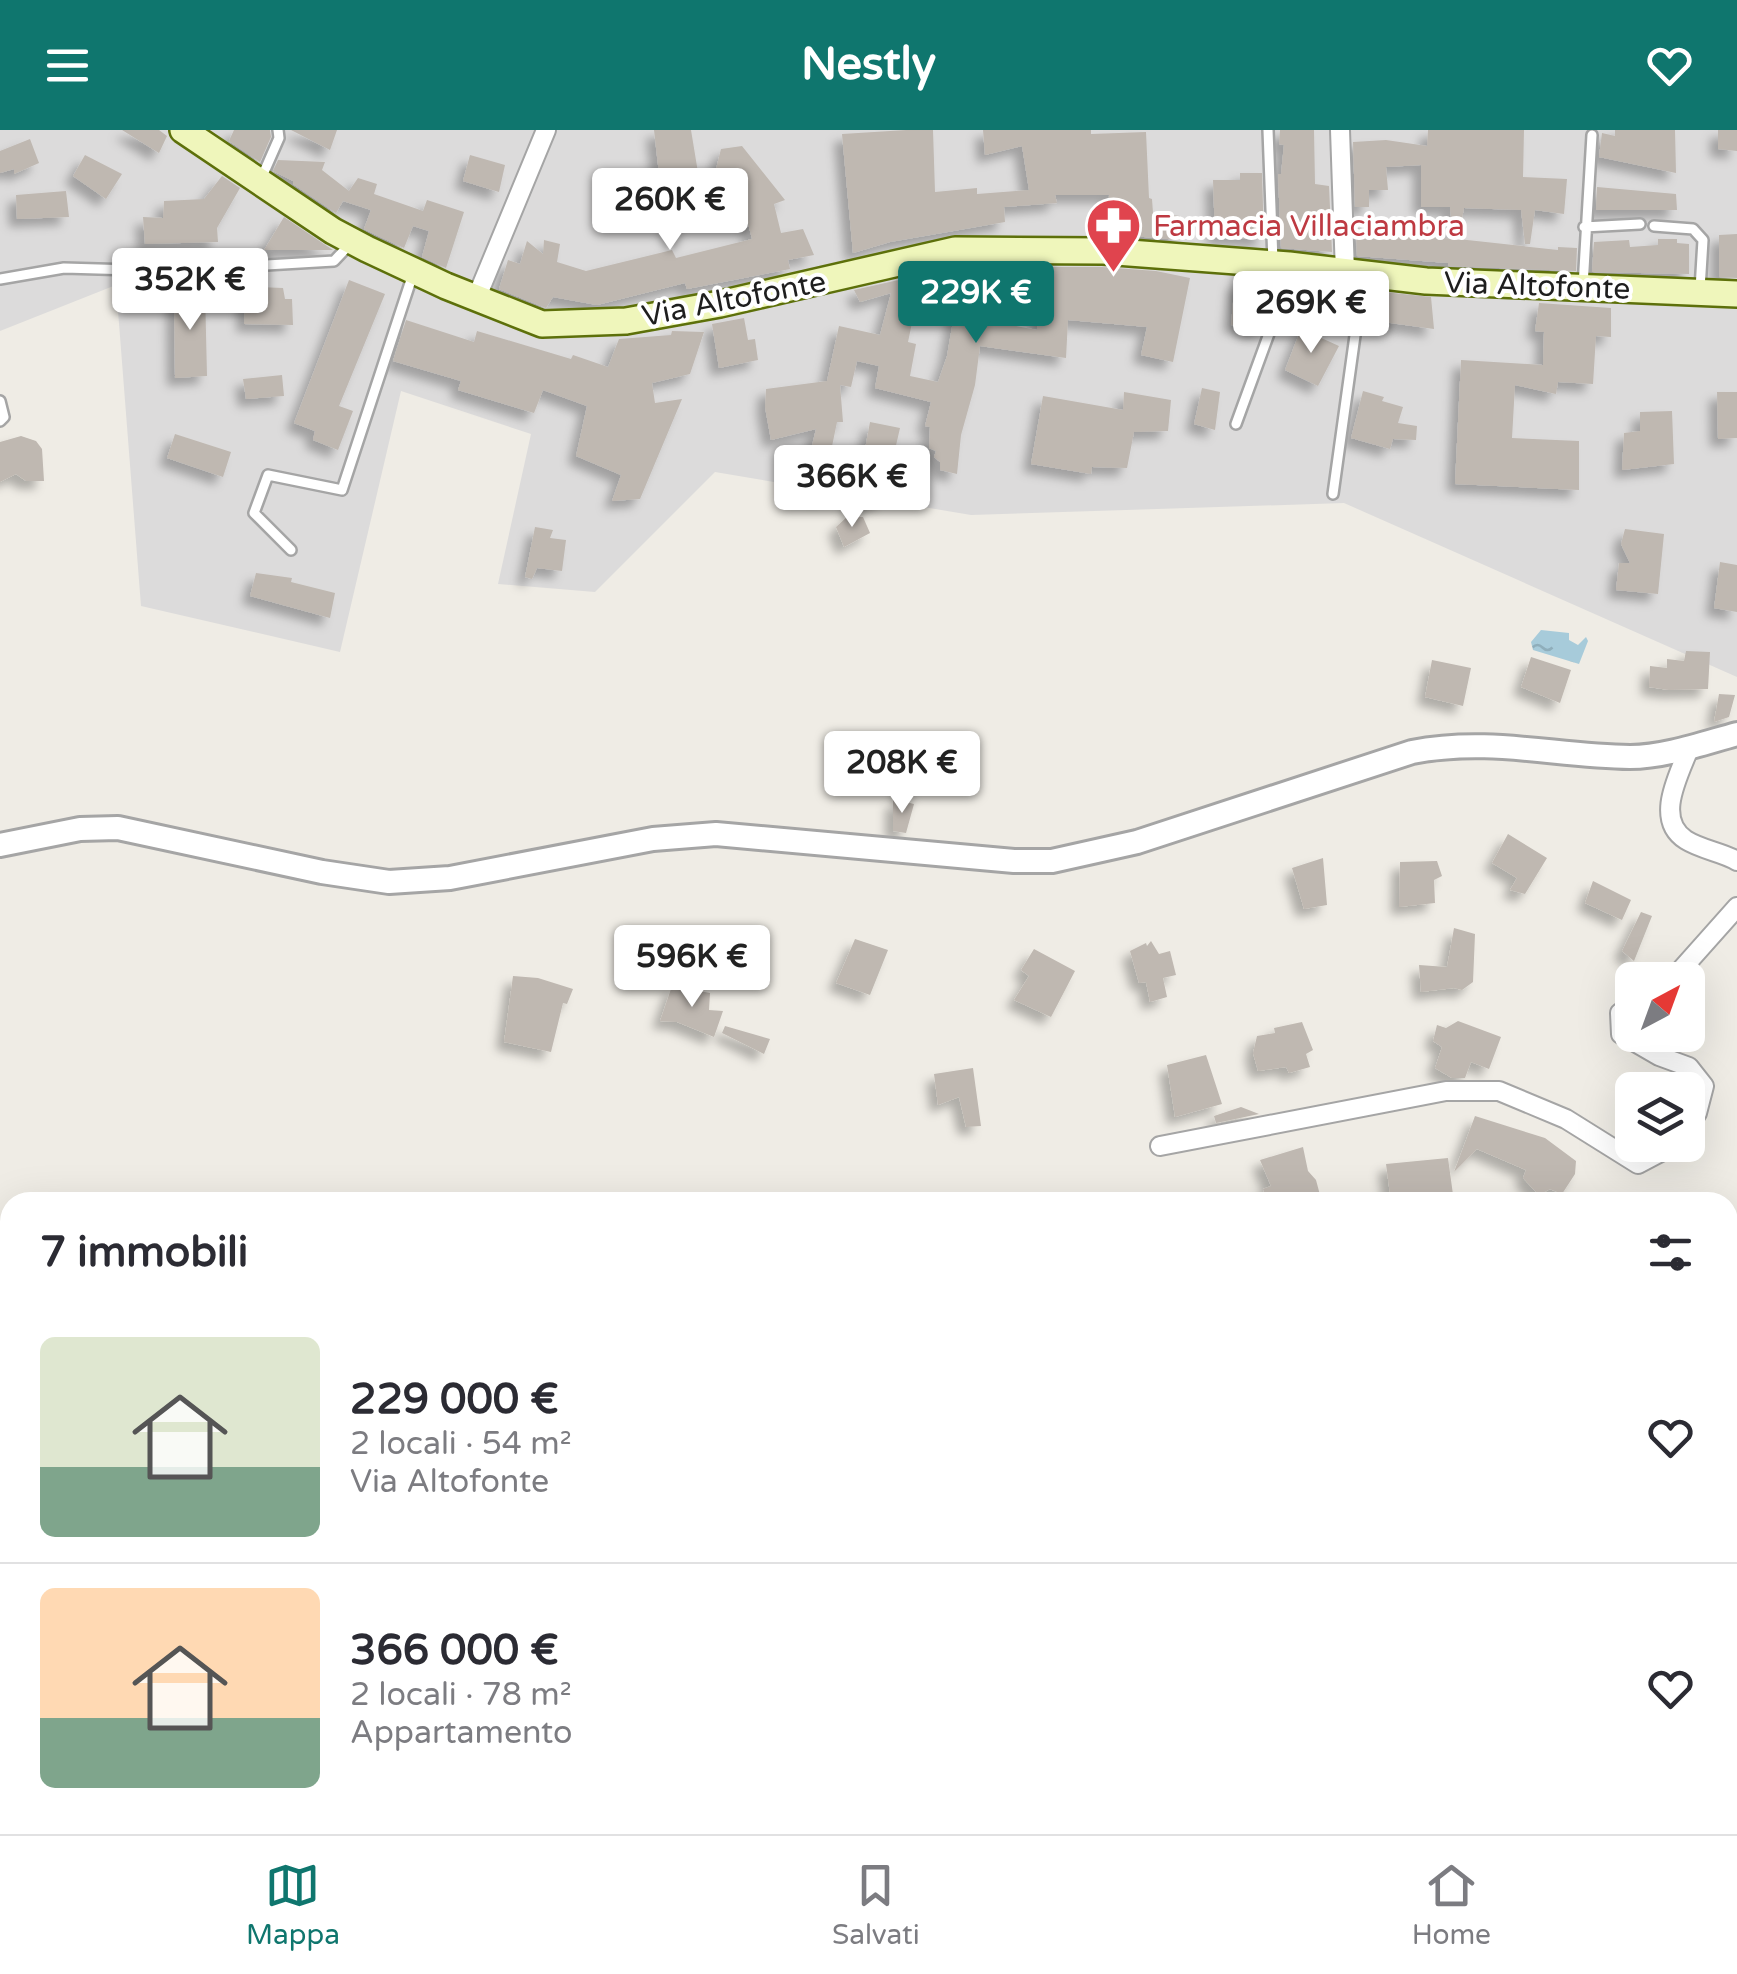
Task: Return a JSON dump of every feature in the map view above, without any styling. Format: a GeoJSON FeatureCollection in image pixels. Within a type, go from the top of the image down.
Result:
{"type":"FeatureCollection","features":[{"type":"Feature","properties":{"kind":"main road","name":"Via Altofonte"},"geometry":{"type":"LineString","coordinates":[[184,130],[352,242],[476,299],[542,324],[626,321],[738,300],[955,250],[1103,251],[1354,274],[1583,289],[1737,294]]}},
{"type":"Feature","properties":{"kind":"street"},"geometry":{"type":"LineString","coordinates":[[476,299],[546,130]]}},
{"type":"Feature","properties":{"kind":"street"},"geometry":{"type":"LineString","coordinates":[[1340,130],[1354,274]]}},
{"type":"Feature","properties":{"kind":"street"},"geometry":{"type":"LineString","coordinates":[[0,844],[80,829],[118,828],[322,872],[389,882],[450,878],[653,838],[716,834],[1014,861],[1052,861],[1137,842],[1412,752],[1452,744],[1634,757],[1737,734]]}},
{"type":"Feature","properties":{"kind":"street"},"geometry":{"type":"LineString","coordinates":[[1690,746],[1671,799],[1670,818],[1682,838],[1737,861]]}},
{"type":"Feature","properties":{"kind":"street"},"geometry":{"type":"LineString","coordinates":[[1688,962],[1737,906]]}},
{"type":"Feature","properties":{"kind":"street"},"geometry":{"type":"LineString","coordinates":[[1652,1052],[1693,1072]]}},
{"type":"Feature","properties":{"kind":"street"},"geometry":{"type":"LineString","coordinates":[[1160,1146],[1446,1090],[1499,1091],[1566,1119],[1615,1150]]}},
{"type":"Feature","properties":{"kind":"lane"},"geometry":{"type":"LineString","coordinates":[[260,181],[279,138],[278,130]]}},
{"type":"Feature","properties":{"kind":"lane"},"geometry":{"type":"LineString","coordinates":[[1236,424],[1283,265],[1268,130]]}},
{"type":"Feature","properties":{"kind":"lane"},"geometry":{"type":"LineString","coordinates":[[1583,289],[1592,135]]}},
{"type":"Feature","properties":{"kind":"lane"},"geometry":{"type":"LineString","coordinates":[[1584,227],[1640,224]]}},
{"type":"Feature","properties":{"kind":"lane"},"geometry":{"type":"LineString","coordinates":[[1654,226],[1694,228],[1703,240],[1700,291]]}},
{"type":"Feature","properties":{"kind":"lane"},"geometry":{"type":"LineString","coordinates":[[0,279],[64,268],[167,272],[334,262],[352,242]]}},
{"type":"Feature","properties":{"kind":"lane"},"geometry":{"type":"LineString","coordinates":[[291,550],[254,513],[268,474],[342,490],[414,271]]}},
{"type":"Feature","properties":{"kind":"lane"},"geometry":{"type":"LineString","coordinates":[[1333,494],[1354,274]]}},
{"type":"Feature","properties":{"kind":"lane"},"geometry":{"type":"LineString","coordinates":[[0,401],[4,418],[0,422]]}},
{"type":"Feature","properties":{"kind":"shaded area"},"geometry":{"type":"Polygon","coordinates":[[[0,130],[1737,130],[1737,677],[1344,503],[971,515],[715,472],[595,592],[498,584],[531,434],[401,391],[340,652],[141,606],[116,285],[0,331],[0,130]]]}},
{"type":"Feature","properties":{"kind":"water"},"geometry":{"type":"Polygon","coordinates":[[[1541,630],[1569,633],[1569,640],[1578,645],[1586,637],[1579,664],[1533,650],[1531,642],[1541,630]]]}},
{"type":"Feature","properties":{"kind":"building"},"geometry":{"type":"Polygon","coordinates":[[[122,130],[159,130],[167,136],[159,153],[122,130]]]}},
{"type":"Feature","properties":{"kind":"building"},"geometry":{"type":"Polygon","coordinates":[[[234,130],[270,130],[271,137],[260,162],[229,141],[234,130]]]}},
{"type":"Feature","properties":{"kind":"building"},"geometry":{"type":"Polygon","coordinates":[[[291,130],[337,130],[330,150],[291,130]]]}},
{"type":"Feature","properties":{"kind":"building"},"geometry":{"type":"Polygon","coordinates":[[[654,130],[691,130],[703,203],[663,209],[654,130]]]}},
{"type":"Feature","properties":{"kind":"building"},"geometry":{"type":"Polygon","coordinates":[[[933,130],[935,192],[977,188],[977,194],[1029,190],[1022,146],[985,155],[983,130],[1146,132],[1153,213],[1180,216],[1180,240],[1108,234],[1109,195],[1055,195],[1057,203],[1004,207],[1005,222],[890,242],[853,253],[842,134],[933,130]]]}},
{"type":"Feature","properties":{"kind":"building"},"geometry":{"type":"Polygon","coordinates":[[[1280,130],[1314,130],[1315,184],[1329,186],[1332,252],[1281,248],[1278,174],[1284,145],[1279,144],[1280,130]]]}},
{"type":"Feature","properties":{"kind":"building"},"geometry":{"type":"Polygon","coordinates":[[[1428,130],[1524,130],[1523,177],[1567,179],[1564,214],[1535,210],[1530,244],[1525,244],[1521,210],[1464,208],[1458,239],[1558,250],[1577,248],[1576,271],[1448,266],[1357,256],[1356,228],[1453,239],[1450,207],[1421,207],[1421,165],[1386,167],[1388,190],[1369,190],[1369,207],[1355,207],[1353,142],[1386,140],[1427,146],[1428,130]]]}},
{"type":"Feature","properties":{"kind":"building"},"geometry":{"type":"Polygon","coordinates":[[[1615,130],[1675,130],[1676,173],[1599,157],[1602,133],[1615,136],[1615,130]]]}},
{"type":"Feature","properties":{"kind":"building"},"geometry":{"type":"Polygon","coordinates":[[[1718,130],[1737,130],[1737,151],[1718,149],[1718,130]]]}},
{"type":"Feature","properties":{"kind":"building"},"geometry":{"type":"Polygon","coordinates":[[[30,139],[39,163],[14,174],[14,169],[0,173],[0,151],[30,139]]]}},
{"type":"Feature","properties":{"kind":"building"},"geometry":{"type":"Polygon","coordinates":[[[742,146],[785,200],[774,204],[781,233],[803,229],[814,255],[788,260],[790,269],[687,289],[685,283],[597,305],[553,297],[546,308],[499,289],[508,260],[520,264],[527,241],[543,254],[544,240],[560,244],[557,262],[586,271],[672,250],[676,258],[752,239],[736,176],[713,181],[721,149],[742,146]]]}},
{"type":"Feature","properties":{"kind":"building"},"geometry":{"type":"Polygon","coordinates":[[[85,155],[122,174],[106,199],[73,176],[85,155]]]}},
{"type":"Feature","properties":{"kind":"building"},"geometry":{"type":"Polygon","coordinates":[[[470,155],[505,165],[499,192],[463,181],[470,155]]]}},
{"type":"Feature","properties":{"kind":"building"},"geometry":{"type":"Polygon","coordinates":[[[278,160],[325,162],[322,170],[349,191],[358,178],[377,184],[374,194],[423,211],[427,200],[464,212],[446,268],[422,257],[429,231],[413,226],[404,248],[374,234],[364,229],[371,210],[343,201],[336,213],[273,171],[278,160]]]}},
{"type":"Feature","properties":{"kind":"building"},"geometry":{"type":"Polygon","coordinates":[[[1240,173],[1262,173],[1264,239],[1215,237],[1213,180],[1240,180],[1240,173]]]}},
{"type":"Feature","properties":{"kind":"building"},"geometry":{"type":"Polygon","coordinates":[[[222,176],[240,188],[217,228],[218,242],[145,244],[143,217],[163,218],[164,201],[204,199],[222,176]]]}},
{"type":"Feature","properties":{"kind":"building"},"geometry":{"type":"Polygon","coordinates":[[[1597,187],[1676,194],[1677,210],[1596,210],[1597,187]]]}},
{"type":"Feature","properties":{"kind":"building"},"geometry":{"type":"Polygon","coordinates":[[[66,191],[69,217],[17,219],[16,195],[66,191]]]}},
{"type":"Feature","properties":{"kind":"building"},"geometry":{"type":"Polygon","coordinates":[[[284,217],[324,244],[333,250],[264,250],[284,217]]]}},
{"type":"Feature","properties":{"kind":"building"},"geometry":{"type":"Polygon","coordinates":[[[1737,234],[1737,278],[1719,277],[1719,235],[1737,234]]]}},
{"type":"Feature","properties":{"kind":"building"},"geometry":{"type":"Polygon","coordinates":[[[1658,239],[1677,239],[1677,243],[1689,244],[1689,274],[1592,272],[1594,242],[1629,240],[1630,247],[1658,245],[1658,239]]]}},
{"type":"Feature","properties":{"kind":"building"},"geometry":{"type":"Polygon","coordinates":[[[1102,267],[1190,278],[1173,362],[1141,355],[1147,327],[1068,320],[1066,358],[980,346],[957,474],[940,470],[940,462],[934,457],[936,451],[929,448],[930,427],[925,426],[931,402],[875,388],[879,366],[857,361],[851,387],[840,385],[843,422],[837,422],[831,451],[835,452],[824,497],[801,491],[816,429],[771,440],[766,389],[827,381],[839,326],[880,335],[891,293],[860,302],[854,290],[903,279],[914,313],[908,342],[916,344],[910,376],[938,382],[947,356],[962,269],[1102,267]],[[1041,287],[989,296],[985,320],[1037,330],[1041,287]]]}},
{"type":"Feature","properties":{"kind":"building"},"geometry":{"type":"Polygon","coordinates":[[[349,280],[385,294],[339,406],[353,411],[338,450],[313,440],[315,431],[294,423],[349,280]]]}},
{"type":"Feature","properties":{"kind":"building"},"geometry":{"type":"Polygon","coordinates":[[[1235,280],[1275,288],[1261,329],[1231,325],[1235,280]]]}},
{"type":"Feature","properties":{"kind":"building"},"geometry":{"type":"Polygon","coordinates":[[[258,287],[283,288],[285,299],[292,299],[293,325],[244,324],[245,291],[257,291],[258,287]]]}},
{"type":"Feature","properties":{"kind":"building"},"geometry":{"type":"Polygon","coordinates":[[[174,289],[205,290],[207,376],[175,378],[174,289]]]}},
{"type":"Feature","properties":{"kind":"building"},"geometry":{"type":"Polygon","coordinates":[[[1384,292],[1431,297],[1434,329],[1383,322],[1384,292]]]}},
{"type":"Feature","properties":{"kind":"building"},"geometry":{"type":"Polygon","coordinates":[[[1539,303],[1611,308],[1611,337],[1596,336],[1593,384],[1558,382],[1556,394],[1515,385],[1512,438],[1579,441],[1579,490],[1455,484],[1461,360],[1543,365],[1544,332],[1535,331],[1539,303]]]}},
{"type":"Feature","properties":{"kind":"building"},"geometry":{"type":"Polygon","coordinates":[[[744,318],[748,340],[755,339],[758,360],[719,368],[712,324],[744,318]]]}},
{"type":"Feature","properties":{"kind":"building"},"geometry":{"type":"Polygon","coordinates":[[[406,320],[474,342],[477,331],[608,367],[619,339],[671,335],[672,331],[704,332],[690,374],[652,383],[655,403],[682,399],[640,499],[612,501],[621,475],[576,456],[587,406],[543,390],[534,413],[458,390],[461,381],[393,361],[406,320]]]}},
{"type":"Feature","properties":{"kind":"building"},"geometry":{"type":"Polygon","coordinates":[[[1302,326],[1321,332],[1319,337],[1339,346],[1318,386],[1285,370],[1302,326]]]}},
{"type":"Feature","properties":{"kind":"building"},"geometry":{"type":"Polygon","coordinates":[[[282,375],[284,396],[246,399],[243,379],[282,375]]]}},
{"type":"Feature","properties":{"kind":"building"},"geometry":{"type":"Polygon","coordinates":[[[1202,388],[1220,392],[1215,430],[1194,424],[1202,388]]]}},
{"type":"Feature","properties":{"kind":"building"},"geometry":{"type":"Polygon","coordinates":[[[1363,391],[1403,407],[1398,423],[1417,426],[1416,440],[1393,439],[1390,449],[1351,438],[1363,391]]]}},
{"type":"Feature","properties":{"kind":"building"},"geometry":{"type":"Polygon","coordinates":[[[1124,392],[1171,400],[1168,431],[1134,432],[1127,468],[1092,467],[1091,474],[1031,464],[1043,396],[1123,410],[1124,392]]]}},
{"type":"Feature","properties":{"kind":"building"},"geometry":{"type":"Polygon","coordinates":[[[1717,392],[1737,392],[1737,438],[1718,439],[1717,392]]]}},
{"type":"Feature","properties":{"kind":"building"},"geometry":{"type":"Polygon","coordinates":[[[1672,411],[1674,464],[1622,470],[1624,433],[1640,431],[1640,412],[1672,411]]]}},
{"type":"Feature","properties":{"kind":"building"},"geometry":{"type":"Polygon","coordinates":[[[870,422],[900,428],[883,502],[859,505],[857,493],[870,422]]]}},
{"type":"Feature","properties":{"kind":"building"},"geometry":{"type":"Polygon","coordinates":[[[175,434],[231,452],[223,477],[167,458],[175,434]]]}},
{"type":"Feature","properties":{"kind":"building"},"geometry":{"type":"Polygon","coordinates":[[[21,436],[36,441],[42,449],[44,481],[26,481],[16,474],[0,482],[0,442],[21,436]]]}},
{"type":"Feature","properties":{"kind":"building"},"geometry":{"type":"Polygon","coordinates":[[[848,516],[863,517],[870,533],[844,547],[836,527],[848,516]]]}},
{"type":"Feature","properties":{"kind":"building"},"geometry":{"type":"Polygon","coordinates":[[[535,527],[553,530],[550,538],[566,540],[562,571],[537,568],[532,579],[525,577],[535,527]]]}},
{"type":"Feature","properties":{"kind":"building"},"geometry":{"type":"Polygon","coordinates":[[[1625,529],[1664,534],[1658,594],[1616,590],[1619,563],[1630,563],[1621,544],[1625,529]]]}},
{"type":"Feature","properties":{"kind":"building"},"geometry":{"type":"Polygon","coordinates":[[[1720,562],[1737,565],[1737,612],[1714,608],[1720,562]]]}},
{"type":"Feature","properties":{"kind":"building"},"geometry":{"type":"Polygon","coordinates":[[[256,573],[292,578],[291,582],[335,593],[330,618],[250,596],[256,573]]]}},
{"type":"Feature","properties":{"kind":"building"},"geometry":{"type":"Polygon","coordinates":[[[1686,651],[1710,652],[1708,689],[1649,687],[1650,666],[1667,668],[1667,659],[1684,661],[1686,651]]]}},
{"type":"Feature","properties":{"kind":"building"},"geometry":{"type":"Polygon","coordinates":[[[1531,657],[1571,670],[1560,703],[1521,687],[1531,657]]]}},
{"type":"Feature","properties":{"kind":"building"},"geometry":{"type":"Polygon","coordinates":[[[1432,660],[1471,668],[1463,706],[1425,697],[1432,660]]]}},
{"type":"Feature","properties":{"kind":"building"},"geometry":{"type":"Polygon","coordinates":[[[1719,694],[1735,695],[1729,717],[1714,722],[1719,694]]]}},
{"type":"Feature","properties":{"kind":"building"},"geometry":{"type":"Polygon","coordinates":[[[893,799],[914,804],[906,833],[893,831],[893,799]]]}},
{"type":"Feature","properties":{"kind":"building"},"geometry":{"type":"Polygon","coordinates":[[[1508,834],[1547,858],[1525,894],[1510,890],[1517,878],[1492,863],[1508,834]]]}},
{"type":"Feature","properties":{"kind":"building"},"geometry":{"type":"Polygon","coordinates":[[[1323,858],[1327,905],[1304,909],[1292,868],[1323,858]]]}},
{"type":"Feature","properties":{"kind":"building"},"geometry":{"type":"Polygon","coordinates":[[[1437,861],[1442,876],[1434,880],[1435,903],[1399,907],[1400,862],[1437,861]]]}},
{"type":"Feature","properties":{"kind":"building"},"geometry":{"type":"Polygon","coordinates":[[[1593,881],[1631,900],[1622,920],[1585,903],[1593,881]]]}},
{"type":"Feature","properties":{"kind":"building"},"geometry":{"type":"Polygon","coordinates":[[[1641,912],[1652,916],[1634,961],[1622,951],[1641,912]]]}},
{"type":"Feature","properties":{"kind":"building"},"geometry":{"type":"Polygon","coordinates":[[[1454,928],[1475,934],[1473,982],[1462,990],[1421,992],[1419,965],[1447,967],[1454,928]]]}},
{"type":"Feature","properties":{"kind":"building"},"geometry":{"type":"Polygon","coordinates":[[[855,939],[888,950],[870,995],[836,983],[855,939]]]}},
{"type":"Feature","properties":{"kind":"building"},"geometry":{"type":"Polygon","coordinates":[[[1151,941],[1159,954],[1170,951],[1176,975],[1163,978],[1167,997],[1150,1002],[1146,982],[1139,983],[1130,951],[1151,941]]]}},
{"type":"Feature","properties":{"kind":"building"},"geometry":{"type":"Polygon","coordinates":[[[1034,949],[1075,971],[1051,1017],[1014,1000],[1029,976],[1021,970],[1034,949]]]}},
{"type":"Feature","properties":{"kind":"building"},"geometry":{"type":"Polygon","coordinates":[[[513,976],[538,978],[573,989],[567,1004],[563,1003],[551,1052],[504,1042],[513,976]]]}},
{"type":"Feature","properties":{"kind":"building"},"geometry":{"type":"Polygon","coordinates":[[[672,986],[710,993],[709,1010],[723,1011],[714,1037],[677,1022],[660,1021],[672,986]]]}},
{"type":"Feature","properties":{"kind":"building"},"geometry":{"type":"Polygon","coordinates":[[[1458,1021],[1501,1037],[1489,1069],[1471,1062],[1465,1078],[1452,1078],[1435,1068],[1442,1047],[1433,1041],[1437,1025],[1446,1028],[1458,1021]]]}},
{"type":"Feature","properties":{"kind":"building"},"geometry":{"type":"Polygon","coordinates":[[[1302,1022],[1313,1050],[1306,1054],[1310,1067],[1289,1073],[1286,1067],[1258,1071],[1253,1053],[1257,1036],[1302,1022]]]}},
{"type":"Feature","properties":{"kind":"building"},"geometry":{"type":"Polygon","coordinates":[[[725,1026],[770,1039],[764,1054],[722,1033],[725,1026]]]}},
{"type":"Feature","properties":{"kind":"building"},"geometry":{"type":"Polygon","coordinates":[[[1206,1055],[1222,1104],[1175,1117],[1167,1065],[1206,1055]]]}},
{"type":"Feature","properties":{"kind":"building"},"geometry":{"type":"Polygon","coordinates":[[[973,1068],[981,1126],[966,1127],[959,1097],[938,1105],[934,1074],[973,1068]]]}},
{"type":"Feature","properties":{"kind":"building"},"geometry":{"type":"Polygon","coordinates":[[[1241,1107],[1259,1114],[1216,1123],[1214,1116],[1241,1107]]]}},
{"type":"Feature","properties":{"kind":"building"},"geometry":{"type":"Polygon","coordinates":[[[1475,1116],[1545,1138],[1576,1161],[1575,1174],[1563,1192],[1536,1192],[1523,1178],[1526,1170],[1477,1149],[1454,1172],[1475,1116]]]}},
{"type":"Feature","properties":{"kind":"building"},"geometry":{"type":"Polygon","coordinates":[[[1303,1147],[1308,1171],[1319,1192],[1264,1192],[1263,1189],[1271,1186],[1260,1160],[1303,1147]]]}},
{"type":"Feature","properties":{"kind":"building"},"geometry":{"type":"Polygon","coordinates":[[[1448,1158],[1453,1192],[1390,1192],[1386,1164],[1448,1158]]]}},
{"type":"Feature","properties":{"kind":"place","name":"Farmacia Villaciambra"},"geometry":{"type":"Point","coordinates":[1114,275]}}]}
